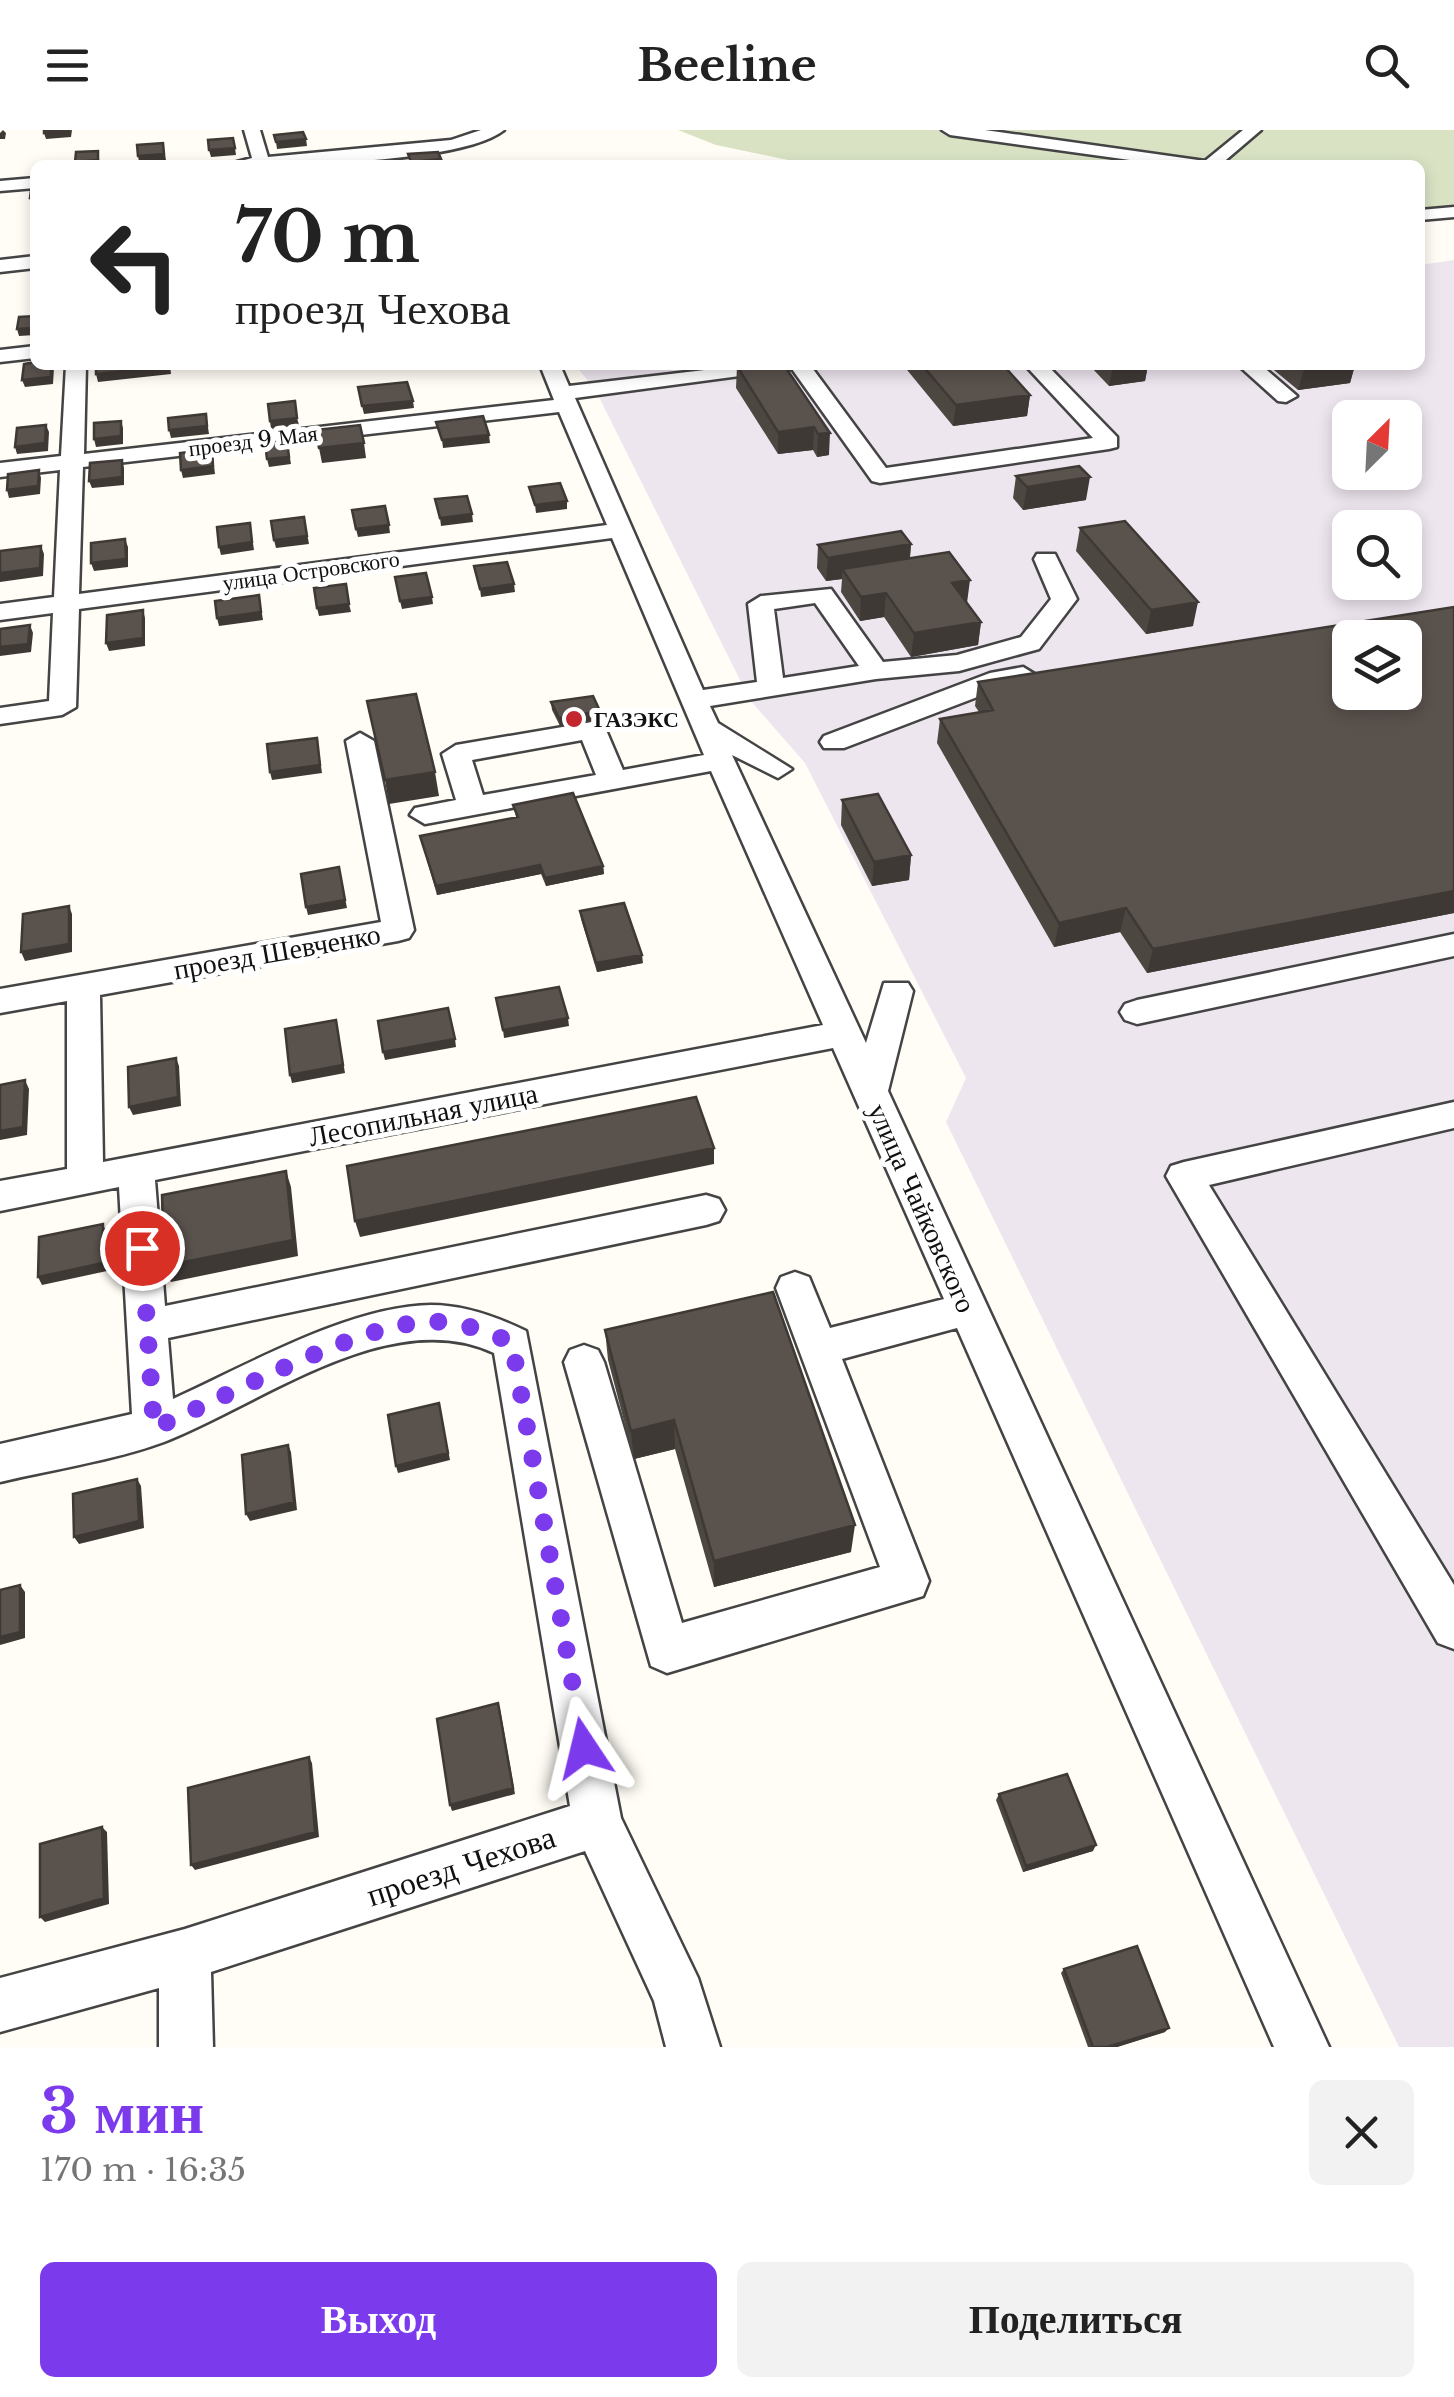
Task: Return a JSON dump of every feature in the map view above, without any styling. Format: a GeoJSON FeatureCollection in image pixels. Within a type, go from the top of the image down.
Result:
{"type":"FeatureCollection","features":[{"type":"Feature","properties":{"kind":"street"},"geometry":{"type":"LineString","coordinates":[[252,130],[261,160]]}},
{"type":"Feature","properties":{"kind":"street"},"geometry":{"type":"LineString","coordinates":[[302,160],[453,145],[496,130]]}},
{"type":"Feature","properties":{"kind":"street"},"geometry":{"type":"LineString","coordinates":[[950,130],[1166,160]]}},
{"type":"Feature","properties":{"kind":"street"},"geometry":{"type":"LineString","coordinates":[[1216,160],[1253,130]]}},
{"type":"Feature","properties":{"kind":"street"},"geometry":{"type":"LineString","coordinates":[[453,145],[460,160]]}},
{"type":"Feature","properties":{"kind":"street"},"geometry":{"type":"LineString","coordinates":[[0,186],[30,183]]}},
{"type":"Feature","properties":{"kind":"street"},"geometry":{"type":"LineString","coordinates":[[1425,215],[1454,212]]}},
{"type":"Feature","properties":{"kind":"street"},"geometry":{"type":"LineString","coordinates":[[0,266],[30,263]]}},
{"type":"Feature","properties":{"kind":"street"},"geometry":{"type":"LineString","coordinates":[[0,356],[30,353]]}},
{"type":"Feature","properties":{"kind":"street"},"geometry":{"type":"LineString","coordinates":[[0,716],[62,707],[63,604],[76,370]]}},
{"type":"Feature","properties":{"kind":"street","name":"проезд 9 Мая"},"geometry":{"type":"LineString","coordinates":[[0,470],[558,388],[747,370]]}},
{"type":"Feature","properties":{"kind":"street"},"geometry":{"type":"LineString","coordinates":[[803,370],[880,476],[1109,442],[1040,370]]}},
{"type":"Feature","properties":{"kind":"street"},"geometry":{"type":"LineString","coordinates":[[1254,370],[1286,396]]}},
{"type":"Feature","properties":{"kind":"street","name":"улица Чайковского"},"geometry":{"type":"LineString","coordinates":[[558,388],[870,1093],[1302,2047]]}},
{"type":"Feature","properties":{"kind":"street","name":"улица Островского"},"geometry":{"type":"LineString","coordinates":[[0,612],[621,530]]}},
{"type":"Feature","properties":{"kind":"street"},"geometry":{"type":"LineString","coordinates":[[425,815],[613,780],[708,730],[771,688],[876,671],[959,663],[1030,643],[1064,599],[1046,560]]}},
{"type":"Feature","properties":{"kind":"street"},"geometry":{"type":"LineString","coordinates":[[771,688],[762,604],[822,594],[876,671]]}},
{"type":"Feature","properties":{"kind":"street"},"geometry":{"type":"LineString","coordinates":[[834,742],[1000,678],[1059,669]]}},
{"type":"Feature","properties":{"kind":"street"},"geometry":{"type":"LineString","coordinates":[[472,806],[456,754],[592,730],[613,780]]}},
{"type":"Feature","properties":{"kind":"street"},"geometry":{"type":"LineString","coordinates":[[708,730],[778,768]]}},
{"type":"Feature","properties":{"kind":"street","name":"проезд Шевченко"},"geometry":{"type":"LineString","coordinates":[[0,1001],[398,930],[360,741]]}},
{"type":"Feature","properties":{"kind":"street"},"geometry":{"type":"LineString","coordinates":[[1138,1012],[1454,944]]}},
{"type":"Feature","properties":{"kind":"street"},"geometry":{"type":"LineString","coordinates":[[84,986],[85,1180]]}},
{"type":"Feature","properties":{"kind":"street"},"geometry":{"type":"LineString","coordinates":[[870,1093],[896,991]]}},
{"type":"Feature","properties":{"kind":"street","name":"Лесопильная улица"},"geometry":{"type":"LineString","coordinates":[[0,1196],[846,1033]]}},
{"type":"Feature","properties":{"kind":"street"},"geometry":{"type":"LineString","coordinates":[[1454,1115],[1184,1176],[1454,1626]]}},
{"type":"Feature","properties":{"kind":"street"},"geometry":{"type":"LineString","coordinates":[[136,1170],[154,1428]]}},
{"type":"Feature","properties":{"kind":"street"},"geometry":{"type":"LineString","coordinates":[[147,1326],[706,1210]]}},
{"type":"Feature","properties":{"kind":"street"},"geometry":{"type":"LineString","coordinates":[[584,1362],[667,1650],[907,1581],[794,1288]]}},
{"type":"Feature","properties":{"kind":"street"},"geometry":{"type":"LineString","coordinates":[[817,1348],[968,1309]]}},
{"type":"Feature","properties":{"kind":"street"},"geometry":{"type":"LineString","coordinates":[[0,1463],[154,1428],[354,1341],[423,1322],[485,1330],[512,1343],[597,1822],[679,1997],[693,2047]]}},
{"type":"Feature","properties":{"kind":"street","name":"проезд Чехова"},"geometry":{"type":"LineString","coordinates":[[0,2005],[184,1955],[597,1822]]}},
{"type":"Feature","properties":{"kind":"street"},"geometry":{"type":"LineString","coordinates":[[184,1955],[186,2047]]}},
{"type":"Feature","properties":{"kind":"shaded area"},"geometry":{"type":"Polygon","coordinates":[[[1454,260],[1454,2047],[1399,2047],[946,1122],[966,1078],[805,763],[750,700],[595,389],[579,370],[1425,370],[1425,264],[1454,260]]]}},
{"type":"Feature","properties":{"kind":"green space"},"geometry":{"type":"Polygon","coordinates":[[[678,130],[1454,130],[1454,219],[1425,222],[1425,160],[788,160],[716,145],[678,130]]]}},
{"type":"Feature","properties":{"kind":"building"},"geometry":{"type":"Polygon","coordinates":[[[303,132],[306,139],[276,142],[274,135],[303,132]]]}},
{"type":"Feature","properties":{"kind":"building"},"geometry":{"type":"Polygon","coordinates":[[[233,138],[235,148],[209,150],[208,140],[233,138]]]}},
{"type":"Feature","properties":{"kind":"building"},"geometry":{"type":"Polygon","coordinates":[[[163,143],[164,154],[138,156],[137,145],[163,143]]]}},
{"type":"Feature","properties":{"kind":"building"},"geometry":{"type":"Polygon","coordinates":[[[98,151],[98,160],[75,160],[76,152],[98,151]]]}},
{"type":"Feature","properties":{"kind":"building"},"geometry":{"type":"Polygon","coordinates":[[[438,152],[441,159],[410,160],[408,154],[438,152]]]}},
{"type":"Feature","properties":{"kind":"building"},"geometry":{"type":"Polygon","coordinates":[[[30,316],[30,328],[17,329],[19,317],[30,316]]]}},
{"type":"Feature","properties":{"kind":"building"},"geometry":{"type":"Polygon","coordinates":[[[30,363],[30,370],[51,370],[51,377],[22,380],[24,364],[30,363]]]}},
{"type":"Feature","properties":{"kind":"building"},"geometry":{"type":"Polygon","coordinates":[[[96,370],[132,370],[96,374],[96,370]]]}},
{"type":"Feature","properties":{"kind":"building"},"geometry":{"type":"Polygon","coordinates":[[[739,370],[787,370],[830,433],[818,434],[814,427],[778,432],[739,370]]]}},
{"type":"Feature","properties":{"kind":"building"},"geometry":{"type":"Polygon","coordinates":[[[926,370],[1008,370],[1030,395],[956,405],[926,370]]]}},
{"type":"Feature","properties":{"kind":"building"},"geometry":{"type":"Polygon","coordinates":[[[407,382],[413,401],[362,406],[358,387],[407,382]]]}},
{"type":"Feature","properties":{"kind":"building"},"geometry":{"type":"Polygon","coordinates":[[[295,401],[297,418],[270,421],[268,404],[295,401]]]}},
{"type":"Feature","properties":{"kind":"building"},"geometry":{"type":"Polygon","coordinates":[[[206,414],[207,426],[169,430],[168,418],[206,414]]]}},
{"type":"Feature","properties":{"kind":"building"},"geometry":{"type":"Polygon","coordinates":[[[483,416],[489,435],[442,440],[436,422],[483,416]]]}},
{"type":"Feature","properties":{"kind":"building"},"geometry":{"type":"Polygon","coordinates":[[[121,421],[121,436],[94,439],[94,423],[121,421]]]}},
{"type":"Feature","properties":{"kind":"building"},"geometry":{"type":"Polygon","coordinates":[[[46,425],[45,443],[15,447],[17,428],[46,425]]]}},
{"type":"Feature","properties":{"kind":"building"},"geometry":{"type":"Polygon","coordinates":[[[360,425],[364,443],[319,448],[315,430],[360,425]]]}},
{"type":"Feature","properties":{"kind":"building"},"geometry":{"type":"Polygon","coordinates":[[[287,441],[289,457],[267,459],[265,443],[287,441]]]}},
{"type":"Feature","properties":{"kind":"building"},"geometry":{"type":"Polygon","coordinates":[[[212,449],[213,466],[181,470],[180,453],[212,449]]]}},
{"type":"Feature","properties":{"kind":"building"},"geometry":{"type":"Polygon","coordinates":[[[122,460],[122,477],[89,481],[90,463],[122,460]]]}},
{"type":"Feature","properties":{"kind":"building"},"geometry":{"type":"Polygon","coordinates":[[[1079,466],[1090,477],[1027,487],[1016,476],[1079,466]]]}},
{"type":"Feature","properties":{"kind":"building"},"geometry":{"type":"Polygon","coordinates":[[[39,470],[38,486],[7,490],[8,474],[39,470]]]}},
{"type":"Feature","properties":{"kind":"building"},"geometry":{"type":"Polygon","coordinates":[[[560,483],[567,501],[535,505],[529,487],[560,483]]]}},
{"type":"Feature","properties":{"kind":"building"},"geometry":{"type":"Polygon","coordinates":[[[467,496],[472,514],[440,518],[435,499],[467,496]]]}},
{"type":"Feature","properties":{"kind":"building"},"geometry":{"type":"Polygon","coordinates":[[[385,506],[389,525],[356,529],[352,510],[385,506]]]}},
{"type":"Feature","properties":{"kind":"building"},"geometry":{"type":"Polygon","coordinates":[[[304,517],[307,536],[274,540],[271,521],[304,517]]]}},
{"type":"Feature","properties":{"kind":"building"},"geometry":{"type":"Polygon","coordinates":[[[1125,521],[1198,602],[1151,610],[1080,528],[1125,521]]]}},
{"type":"Feature","properties":{"kind":"building"},"geometry":{"type":"Polygon","coordinates":[[[250,523],[252,542],[219,547],[217,527],[250,523]]]}},
{"type":"Feature","properties":{"kind":"building"},"geometry":{"type":"Polygon","coordinates":[[[901,531],[911,544],[828,558],[818,545],[901,531]]]}},
{"type":"Feature","properties":{"kind":"building"},"geometry":{"type":"Polygon","coordinates":[[[125,539],[126,559],[91,563],[91,543],[125,539]]]}},
{"type":"Feature","properties":{"kind":"building"},"geometry":{"type":"Polygon","coordinates":[[[41,546],[40,568],[0,573],[0,551],[41,546]]]}},
{"type":"Feature","properties":{"kind":"building"},"geometry":{"type":"Polygon","coordinates":[[[949,552],[970,580],[952,583],[981,622],[914,633],[886,593],[861,597],[842,569],[949,552]]]}},
{"type":"Feature","properties":{"kind":"building"},"geometry":{"type":"Polygon","coordinates":[[[507,562],[514,584],[480,589],[474,566],[507,562]]]}},
{"type":"Feature","properties":{"kind":"building"},"geometry":{"type":"Polygon","coordinates":[[[426,573],[432,597],[400,601],[395,577],[426,573]]]}},
{"type":"Feature","properties":{"kind":"building"},"geometry":{"type":"Polygon","coordinates":[[[346,584],[349,604],[317,608],[314,588],[346,584]]]}},
{"type":"Feature","properties":{"kind":"building"},"geometry":{"type":"Polygon","coordinates":[[[259,595],[261,612],[217,618],[215,601],[259,595]]]}},
{"type":"Feature","properties":{"kind":"building"},"geometry":{"type":"Polygon","coordinates":[[[1454,607],[1454,891],[1153,949],[1126,908],[1059,923],[940,719],[993,710],[978,682],[1332,626],[1332,710],[1422,710],[1422,620],[1371,620],[1454,607]]]}},
{"type":"Feature","properties":{"kind":"building"},"geometry":{"type":"Polygon","coordinates":[[[143,610],[143,638],[106,643],[107,615],[143,610]]]}},
{"type":"Feature","properties":{"kind":"building"},"geometry":{"type":"Polygon","coordinates":[[[30,625],[28,644],[0,647],[0,629],[30,625]]]}},
{"type":"Feature","properties":{"kind":"building"},"geometry":{"type":"Polygon","coordinates":[[[416,694],[435,772],[385,780],[367,701],[416,694]]]}},
{"type":"Feature","properties":{"kind":"building"},"geometry":{"type":"Polygon","coordinates":[[[593,696],[600,711],[559,718],[551,702],[593,696]]]}},
{"type":"Feature","properties":{"kind":"building"},"geometry":{"type":"Polygon","coordinates":[[[317,738],[320,765],[270,772],[267,744],[317,738]]]}},
{"type":"Feature","properties":{"kind":"building"},"geometry":{"type":"Polygon","coordinates":[[[573,793],[603,866],[545,878],[540,865],[436,886],[420,836],[518,817],[513,805],[573,793]]]}},
{"type":"Feature","properties":{"kind":"building"},"geometry":{"type":"Polygon","coordinates":[[[878,794],[911,855],[874,862],[842,800],[878,794]]]}},
{"type":"Feature","properties":{"kind":"building"},"geometry":{"type":"Polygon","coordinates":[[[339,867],[345,900],[306,907],[301,874],[339,867]]]}},
{"type":"Feature","properties":{"kind":"building"},"geometry":{"type":"Polygon","coordinates":[[[624,903],[642,955],[596,963],[580,911],[624,903]]]}},
{"type":"Feature","properties":{"kind":"building"},"geometry":{"type":"Polygon","coordinates":[[[69,906],[69,944],[21,952],[23,914],[69,906]]]}},
{"type":"Feature","properties":{"kind":"building"},"geometry":{"type":"Polygon","coordinates":[[[559,987],[568,1018],[503,1030],[496,998],[559,987]]]}},
{"type":"Feature","properties":{"kind":"building"},"geometry":{"type":"Polygon","coordinates":[[[448,1008],[455,1039],[383,1052],[378,1021],[448,1008]]]}},
{"type":"Feature","properties":{"kind":"building"},"geometry":{"type":"Polygon","coordinates":[[[336,1020],[343,1065],[290,1075],[285,1029],[336,1020]]]}},
{"type":"Feature","properties":{"kind":"building"},"geometry":{"type":"Polygon","coordinates":[[[176,1058],[178,1097],[129,1107],[128,1067],[176,1058]]]}},
{"type":"Feature","properties":{"kind":"building"},"geometry":{"type":"Polygon","coordinates":[[[25,1080],[23,1127],[0,1131],[0,1085],[25,1080]]]}},
{"type":"Feature","properties":{"kind":"building"},"geometry":{"type":"Polygon","coordinates":[[[696,1097],[714,1148],[355,1221],[347,1166],[696,1097]]]}},
{"type":"Feature","properties":{"kind":"building"},"geometry":{"type":"Polygon","coordinates":[[[286,1171],[293,1240],[164,1266],[162,1195],[286,1171]]]}},
{"type":"Feature","properties":{"kind":"building"},"geometry":{"type":"Polygon","coordinates":[[[103,1224],[103,1263],[38,1277],[39,1237],[103,1224]]]}},
{"type":"Feature","properties":{"kind":"building"},"geometry":{"type":"Polygon","coordinates":[[[773,1292],[855,1525],[714,1561],[674,1420],[631,1431],[605,1330],[773,1292]]]}},
{"type":"Feature","properties":{"kind":"building"},"geometry":{"type":"Polygon","coordinates":[[[439,1403],[448,1453],[396,1466],[388,1415],[439,1403]]]}},
{"type":"Feature","properties":{"kind":"building"},"geometry":{"type":"Polygon","coordinates":[[[288,1445],[294,1502],[246,1514],[242,1455],[288,1445]]]}},
{"type":"Feature","properties":{"kind":"building"},"geometry":{"type":"Polygon","coordinates":[[[137,1479],[139,1521],[74,1537],[73,1494],[137,1479]]]}},
{"type":"Feature","properties":{"kind":"building"},"geometry":{"type":"Polygon","coordinates":[[[20,1585],[20,1632],[0,1637],[0,1590],[20,1585]]]}},
{"type":"Feature","properties":{"kind":"building"},"geometry":{"type":"Polygon","coordinates":[[[498,1703],[513,1788],[450,1805],[437,1719],[498,1703]]]}},
{"type":"Feature","properties":{"kind":"building"},"geometry":{"type":"Polygon","coordinates":[[[309,1757],[315,1832],[191,1865],[188,1788],[309,1757]]]}},
{"type":"Feature","properties":{"kind":"building"},"geometry":{"type":"Polygon","coordinates":[[[1067,1774],[1096,1845],[1026,1866],[999,1794],[1067,1774]]]}},
{"type":"Feature","properties":{"kind":"building"},"geometry":{"type":"Polygon","coordinates":[[[102,1827],[104,1898],[40,1917],[40,1844],[102,1827]]]}},
{"type":"Feature","properties":{"kind":"building"},"geometry":{"type":"Polygon","coordinates":[[[1137,1946],[1169,2028],[1107,2047],[1093,2047],[1064,1969],[1137,1946]]]}},
{"type":"Feature","properties":{"kind":"place","name":"ГАЗЭКС"},"geometry":{"type":"Point","coordinates":[574,719]}},
{"type":"Feature","properties":{"kind":"route"},"geometry":{"type":"LineString","coordinates":[[142,1248],[154,1428],[354,1341],[423,1322],[485,1330],[512,1343],[584,1748]]}}]}
